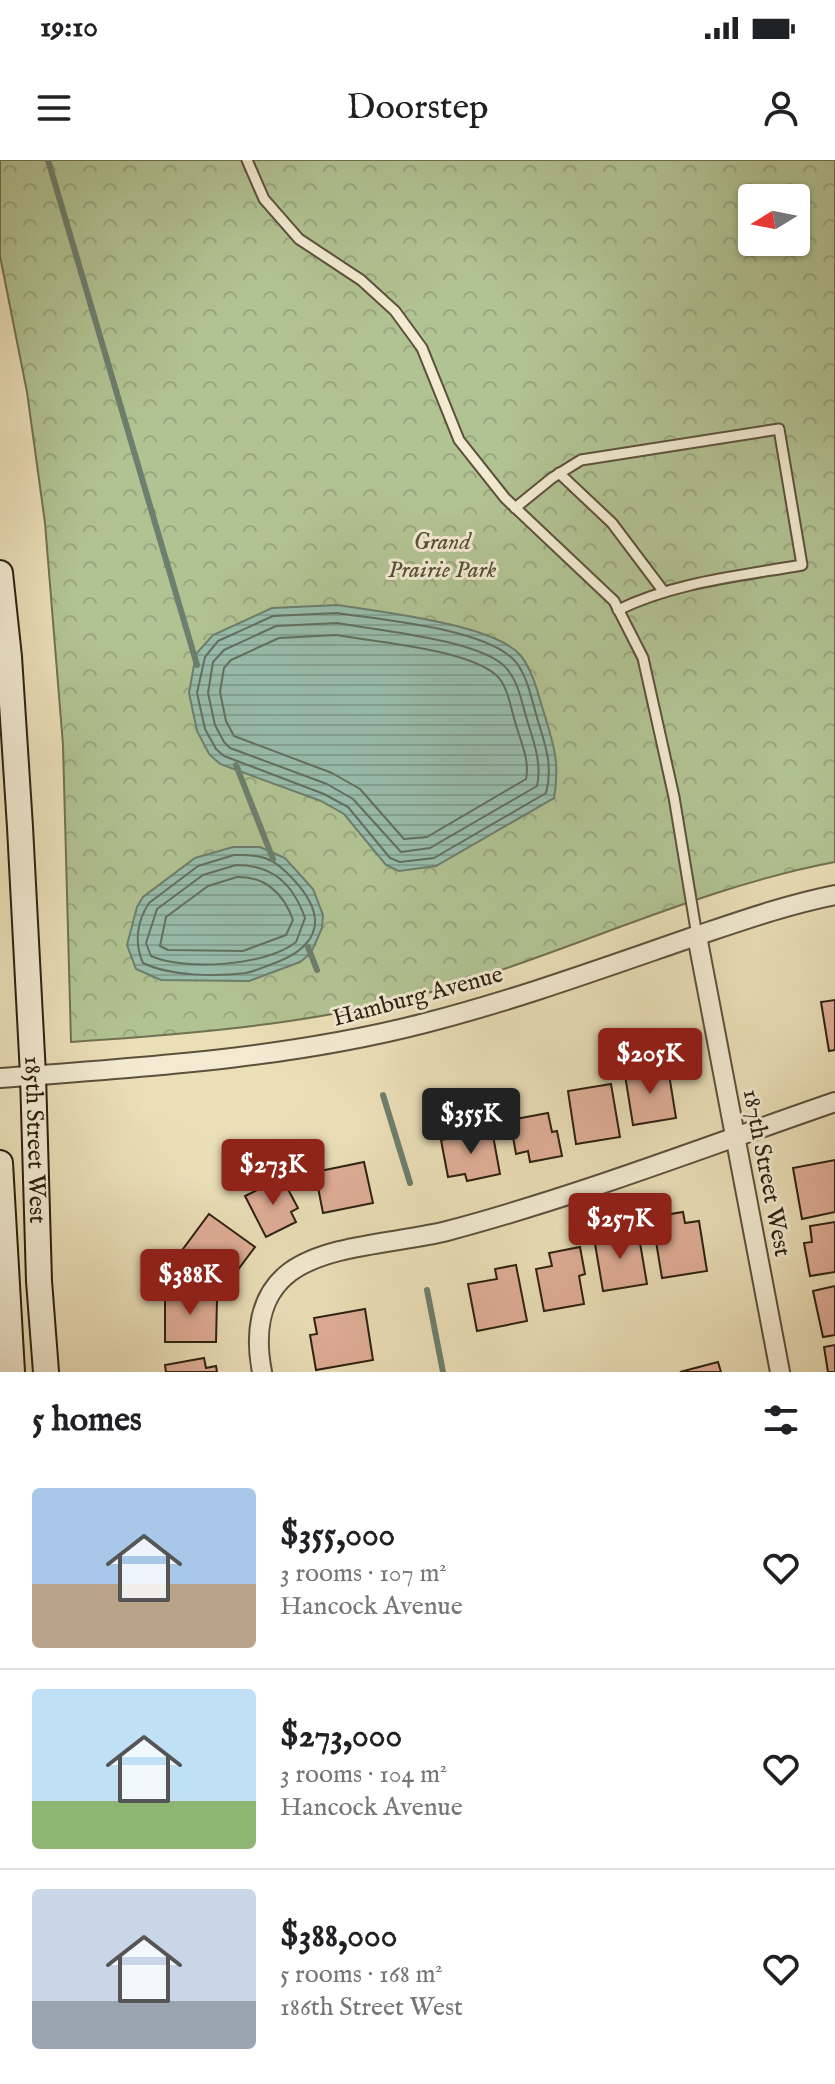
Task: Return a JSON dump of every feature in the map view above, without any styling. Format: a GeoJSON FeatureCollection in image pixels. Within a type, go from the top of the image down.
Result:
{"type":"FeatureCollection","features":[{"type":"Feature","properties":{"kind":"street","name":"185th Street West"},"geometry":{"type":"LineString","coordinates":[[0,573],[14,732],[33,1075],[39,1281],[46,1372]]}},
{"type":"Feature","properties":{"kind":"street","name":"Hamburg Avenue"},"geometry":{"type":"LineString","coordinates":[[0,1078],[259,1056],[371,1036],[481,1008],[762,913],[835,895]]}},
{"type":"Feature","properties":{"kind":"street","name":"187th Street West"},"geometry":{"type":"LineString","coordinates":[[697,936],[780,1372]]}},
{"type":"Feature","properties":{"kind":"street"},"geometry":{"type":"LineString","coordinates":[[262,1372],[260,1324],[268,1295],[277,1283],[299,1266],[321,1255],[448,1230],[563,1196],[835,1102]]}},
{"type":"Feature","properties":{"kind":"street","name":"185th Street West"},"geometry":{"type":"LineString","coordinates":[[0,1163],[12,1372]]}},
{"type":"Feature","properties":{"kind":"lane"},"geometry":{"type":"LineString","coordinates":[[247,160],[264,199],[299,239],[361,280],[395,311],[422,348],[459,440],[515,508],[614,601],[643,658],[677,812],[697,936]]}},
{"type":"Feature","properties":{"kind":"lane"},"geometry":{"type":"LineString","coordinates":[[515,508],[559,473],[581,460],[779,429],[802,565],[646,596],[618,610]]}},
{"type":"Feature","properties":{"kind":"lane"},"geometry":{"type":"LineString","coordinates":[[559,473],[612,523],[664,592]]}},
{"type":"Feature","properties":{"kind":"green space","name":"Grand Prairie Park"},"geometry":{"type":"Polygon","coordinates":[[[0,160],[835,160],[835,862],[733,888],[481,977],[387,1003],[253,1026],[71,1042],[63,745],[45,523],[27,392],[0,256],[0,160]]]}},
{"type":"Feature","properties":{"kind":"water"},"geometry":{"type":"Polygon","coordinates":[[[338,605],[463,628],[507,645],[521,656],[535,683],[553,745],[556,764],[554,798],[436,866],[399,871],[386,865],[344,814],[321,801],[220,764],[209,754],[197,731],[189,693],[196,654],[213,635],[272,608],[338,605]]]}},
{"type":"Feature","properties":{"kind":"water"},"geometry":{"type":"Polygon","coordinates":[[[233,847],[260,847],[285,858],[313,889],[323,915],[322,928],[311,953],[300,962],[249,981],[161,980],[136,969],[127,945],[137,907],[143,897],[195,858],[233,847]]]}},
{"type":"Feature","properties":{"kind":"building"},"geometry":{"type":"Polygon","coordinates":[[[835,1000],[835,1050],[829,1051],[821,1002],[835,1000]]]}},
{"type":"Feature","properties":{"kind":"building"},"geometry":{"type":"Polygon","coordinates":[[[668,1068],[676,1118],[633,1125],[625,1075],[668,1068]]]}},
{"type":"Feature","properties":{"kind":"building"},"geometry":{"type":"Polygon","coordinates":[[[611,1084],[620,1137],[576,1144],[568,1091],[611,1084]]]}},
{"type":"Feature","properties":{"kind":"building"},"geometry":{"type":"Polygon","coordinates":[[[548,1113],[552,1132],[557,1131],[562,1156],[530,1162],[528,1151],[516,1154],[510,1120],[548,1113]]]}},
{"type":"Feature","properties":{"kind":"building"},"geometry":{"type":"Polygon","coordinates":[[[492,1130],[500,1174],[467,1181],[465,1174],[448,1177],[441,1140],[492,1130]]]}},
{"type":"Feature","properties":{"kind":"building"},"geometry":{"type":"Polygon","coordinates":[[[835,1160],[835,1212],[802,1219],[793,1168],[835,1160]]]}},
{"type":"Feature","properties":{"kind":"building"},"geometry":{"type":"Polygon","coordinates":[[[364,1162],[373,1203],[323,1213],[315,1172],[364,1162]]]}},
{"type":"Feature","properties":{"kind":"building"},"geometry":{"type":"Polygon","coordinates":[[[282,1178],[298,1208],[291,1212],[296,1222],[266,1237],[245,1196],[282,1178]]]}},
{"type":"Feature","properties":{"kind":"building"},"geometry":{"type":"Polygon","coordinates":[[[683,1212],[685,1223],[699,1221],[707,1271],[662,1278],[652,1217],[683,1212]]]}},
{"type":"Feature","properties":{"kind":"building"},"geometry":{"type":"Polygon","coordinates":[[[209,1214],[255,1247],[225,1287],[180,1253],[209,1214]]]}},
{"type":"Feature","properties":{"kind":"building"},"geometry":{"type":"Polygon","coordinates":[[[835,1222],[835,1272],[810,1276],[804,1243],[812,1242],[810,1226],[835,1222]]]}},
{"type":"Feature","properties":{"kind":"building"},"geometry":{"type":"Polygon","coordinates":[[[638,1231],[647,1284],[603,1291],[594,1238],[638,1231]]]}},
{"type":"Feature","properties":{"kind":"building"},"geometry":{"type":"Polygon","coordinates":[[[580,1247],[585,1274],[579,1276],[584,1304],[544,1311],[536,1269],[552,1266],[549,1253],[580,1247]]]}},
{"type":"Feature","properties":{"kind":"building"},"geometry":{"type":"Polygon","coordinates":[[[516,1265],[527,1321],[477,1331],[468,1284],[497,1279],[495,1269],[516,1265]]]}},
{"type":"Feature","properties":{"kind":"building"},"geometry":{"type":"Polygon","coordinates":[[[835,1286],[835,1335],[823,1337],[813,1291],[835,1286]]]}},
{"type":"Feature","properties":{"kind":"building"},"geometry":{"type":"Polygon","coordinates":[[[165,1290],[206,1290],[206,1298],[217,1299],[216,1342],[165,1342],[165,1290]]]}},
{"type":"Feature","properties":{"kind":"building"},"geometry":{"type":"Polygon","coordinates":[[[365,1309],[373,1360],[316,1370],[310,1335],[317,1334],[314,1318],[365,1309]]]}},
{"type":"Feature","properties":{"kind":"building"},"geometry":{"type":"Polygon","coordinates":[[[835,1345],[835,1372],[828,1372],[824,1347],[835,1345]]]}},
{"type":"Feature","properties":{"kind":"building"},"geometry":{"type":"Polygon","coordinates":[[[204,1358],[206,1368],[216,1366],[217,1372],[166,1372],[165,1365],[204,1358]]]}},
{"type":"Feature","properties":{"kind":"building"},"geometry":{"type":"Polygon","coordinates":[[[718,1362],[721,1372],[680,1372],[718,1362]]]}},
{"type":"Feature","properties":{"kind":"waterway"},"geometry":{"type":"LineString","coordinates":[[48,160],[197,665]]}},
{"type":"Feature","properties":{"kind":"waterway"},"geometry":{"type":"LineString","coordinates":[[236,765],[273,859]]}},
{"type":"Feature","properties":{"kind":"waterway"},"geometry":{"type":"LineString","coordinates":[[308,947],[317,970]]}},
{"type":"Feature","properties":{"kind":"waterway"},"geometry":{"type":"LineString","coordinates":[[383,1095],[410,1183]]}},
{"type":"Feature","properties":{"kind":"waterway"},"geometry":{"type":"LineString","coordinates":[[427,1290],[443,1372]]}}]}
